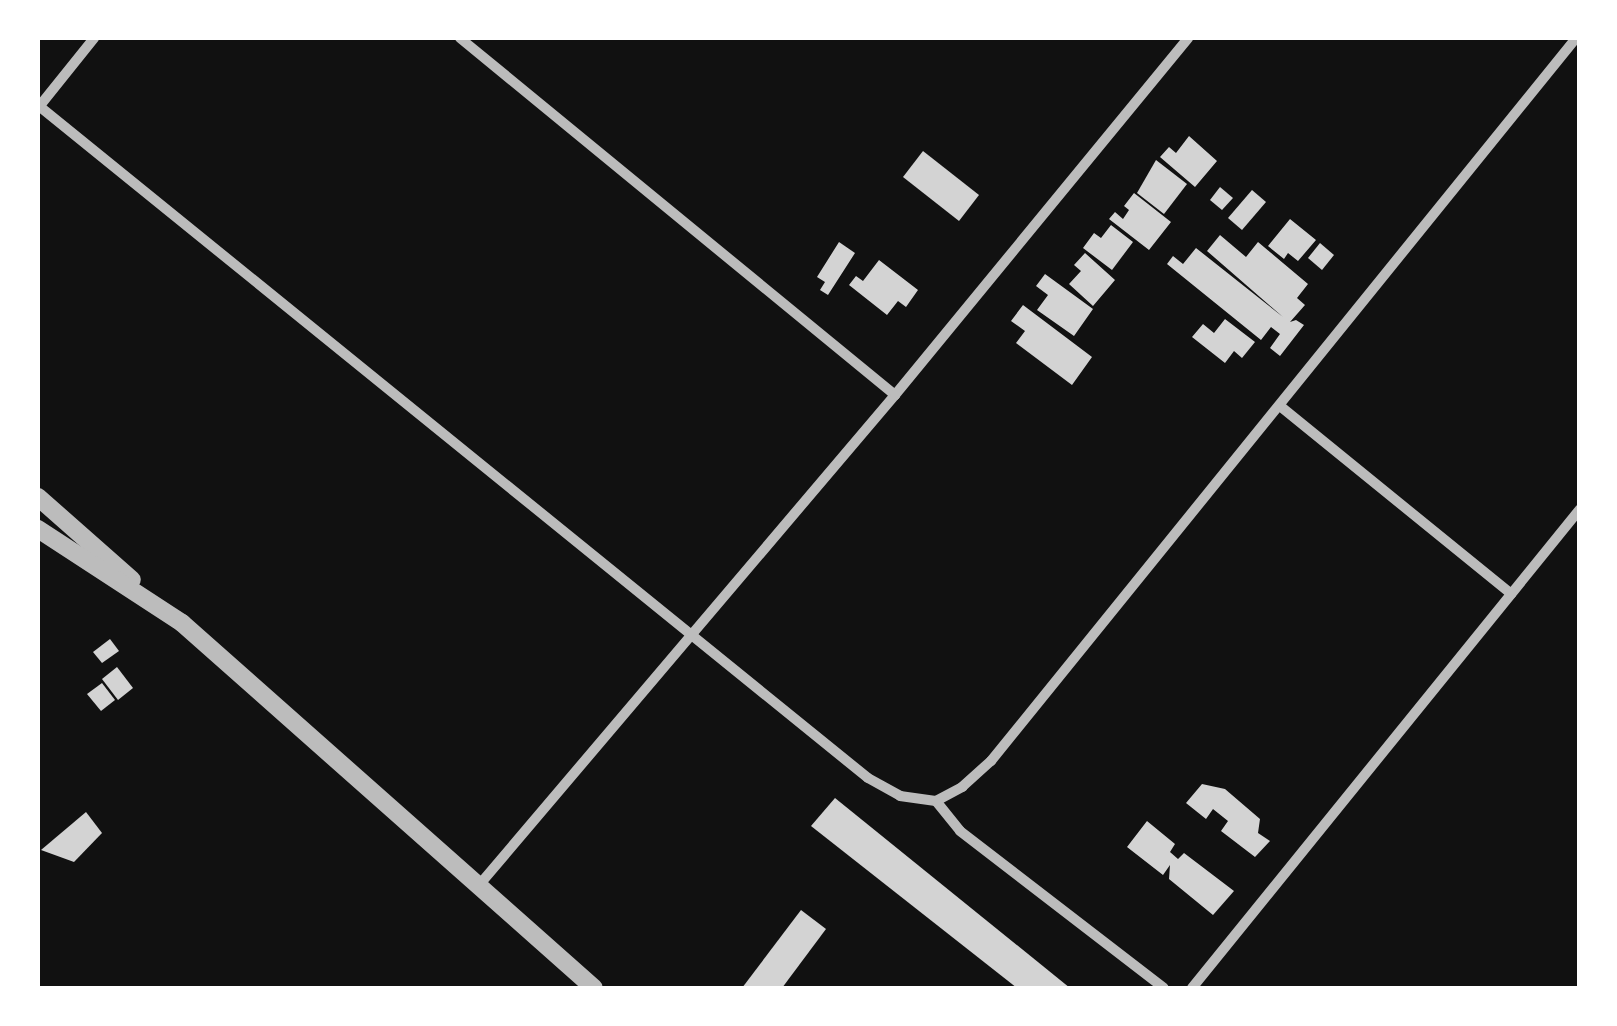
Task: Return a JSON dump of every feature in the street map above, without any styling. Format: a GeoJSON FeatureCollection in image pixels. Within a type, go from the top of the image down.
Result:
{"type":"FeatureCollection","features":[{"type":"Feature","properties":{"kind":"street"},"geometry":{"type":"LineString","coordinates":[[94,38],[38,107],[868,778],[900,796],[936,801],[962,787],[991,761],[1576,38]]}},
{"type":"Feature","properties":{"kind":"street"},"geometry":{"type":"LineString","coordinates":[[460,38],[895,396]]}},
{"type":"Feature","properties":{"kind":"street"},"geometry":{"type":"LineString","coordinates":[[474,49],[483,38]]}},
{"type":"Feature","properties":{"kind":"street"},"geometry":{"type":"LineString","coordinates":[[480,884],[895,396],[1188,38]]}},
{"type":"Feature","properties":{"kind":"street"},"geometry":{"type":"LineString","coordinates":[[1280,406],[1511,594]]}},
{"type":"Feature","properties":{"kind":"street"},"geometry":{"type":"LineString","coordinates":[[38,497],[594,988]]}},
{"type":"Feature","properties":{"kind":"street"},"geometry":{"type":"LineString","coordinates":[[1192,988],[1580,510]]}},
{"type":"Feature","properties":{"kind":"street"},"geometry":{"type":"LineString","coordinates":[[38,528],[182,623]]}},
{"type":"Feature","properties":{"kind":"street"},"geometry":{"type":"LineString","coordinates":[[936,801],[960,832],[1164,988]]}},
{"type":"Feature","properties":{"kind":"building"},"geometry":{"type":"Polygon","coordinates":[[[1189,136],[1217,161],[1195,187],[1160,157],[1169,147],[1176,153],[1189,136]]]}},
{"type":"Feature","properties":{"kind":"building"},"geometry":{"type":"Polygon","coordinates":[[[923,151],[979,195],[959,221],[903,177],[923,151]]]}},
{"type":"Feature","properties":{"kind":"building"},"geometry":{"type":"Polygon","coordinates":[[[1156,160],[1187,184],[1164,214],[1137,193],[1156,160]]]}},
{"type":"Feature","properties":{"kind":"building"},"geometry":{"type":"Polygon","coordinates":[[[1220,187],[1233,198],[1222,210],[1210,200],[1220,187]]]}},
{"type":"Feature","properties":{"kind":"building"},"geometry":{"type":"Polygon","coordinates":[[[1252,190],[1266,202],[1242,230],[1228,218],[1252,190]]]}},
{"type":"Feature","properties":{"kind":"building"},"geometry":{"type":"Polygon","coordinates":[[[1134,193],[1171,222],[1149,250],[1109,219],[1115,212],[1123,219],[1129,210],[1124,206],[1134,193]]]}},
{"type":"Feature","properties":{"kind":"building"},"geometry":{"type":"Polygon","coordinates":[[[1290,219],[1316,240],[1298,261],[1288,253],[1284,259],[1268,246],[1290,219]]]}},
{"type":"Feature","properties":{"kind":"building"},"geometry":{"type":"Polygon","coordinates":[[[1111,225],[1133,242],[1112,270],[1083,248],[1094,233],[1101,238],[1111,225]]]}},
{"type":"Feature","properties":{"kind":"building"},"geometry":{"type":"Polygon","coordinates":[[[1220,235],[1246,257],[1258,242],[1308,284],[1297,298],[1305,305],[1290,322],[1296,320],[1304,325],[1280,356],[1270,348],[1280,334],[1271,327],[1261,340],[1167,264],[1173,256],[1183,264],[1196,248],[1283,317],[1207,251],[1220,235]]]}},
{"type":"Feature","properties":{"kind":"building"},"geometry":{"type":"Polygon","coordinates":[[[839,242],[855,253],[828,295],[820,290],[825,282],[817,277],[839,242]]]}},
{"type":"Feature","properties":{"kind":"building"},"geometry":{"type":"Polygon","coordinates":[[[1320,243],[1334,255],[1322,270],[1308,258],[1320,243]]]}},
{"type":"Feature","properties":{"kind":"building"},"geometry":{"type":"Polygon","coordinates":[[[1085,253],[1115,280],[1093,306],[1069,284],[1081,271],[1074,265],[1085,253]]]}},
{"type":"Feature","properties":{"kind":"building"},"geometry":{"type":"Polygon","coordinates":[[[879,260],[918,290],[906,307],[898,301],[887,315],[849,285],[856,276],[863,281],[879,260]]]}},
{"type":"Feature","properties":{"kind":"building"},"geometry":{"type":"Polygon","coordinates":[[[1045,274],[1093,309],[1074,336],[1037,310],[1048,295],[1036,286],[1045,274]]]}},
{"type":"Feature","properties":{"kind":"building"},"geometry":{"type":"Polygon","coordinates":[[[1023,305],[1092,357],[1072,385],[1016,343],[1025,331],[1011,321],[1023,305]]]}},
{"type":"Feature","properties":{"kind":"building"},"geometry":{"type":"Polygon","coordinates":[[[1225,319],[1255,342],[1242,358],[1234,351],[1225,363],[1192,337],[1203,324],[1214,333],[1225,319]]]}},
{"type":"Feature","properties":{"kind":"building"},"geometry":{"type":"Polygon","coordinates":[[[110,639],[119,651],[102,663],[93,652],[110,639]]]}},
{"type":"Feature","properties":{"kind":"building"},"geometry":{"type":"Polygon","coordinates":[[[117,667],[133,688],[118,700],[102,679],[117,667]]]}},
{"type":"Feature","properties":{"kind":"building"},"geometry":{"type":"Polygon","coordinates":[[[102,683],[115,700],[101,711],[87,694],[102,683]]]}},
{"type":"Feature","properties":{"kind":"building"},"geometry":{"type":"Polygon","coordinates":[[[1202,784],[1225,789],[1260,819],[1258,833],[1270,841],[1255,857],[1221,831],[1228,821],[1213,809],[1206,819],[1186,803],[1202,784]]]}},
{"type":"Feature","properties":{"kind":"building"},"geometry":{"type":"Polygon","coordinates":[[[835,798],[1070,988],[1017,988],[811,826],[835,798]]]}},
{"type":"Feature","properties":{"kind":"building"},"geometry":{"type":"Polygon","coordinates":[[[86,812],[102,833],[74,862],[41,850],[86,812]]]}},
{"type":"Feature","properties":{"kind":"building"},"geometry":{"type":"Polygon","coordinates":[[[1147,821],[1175,844],[1170,852],[1178,859],[1184,853],[1234,891],[1213,915],[1169,879],[1170,865],[1163,875],[1127,847],[1147,821]]]}},
{"type":"Feature","properties":{"kind":"building"},"geometry":{"type":"Polygon","coordinates":[[[801,910],[826,929],[782,988],[742,988],[801,910]]]}}]}
